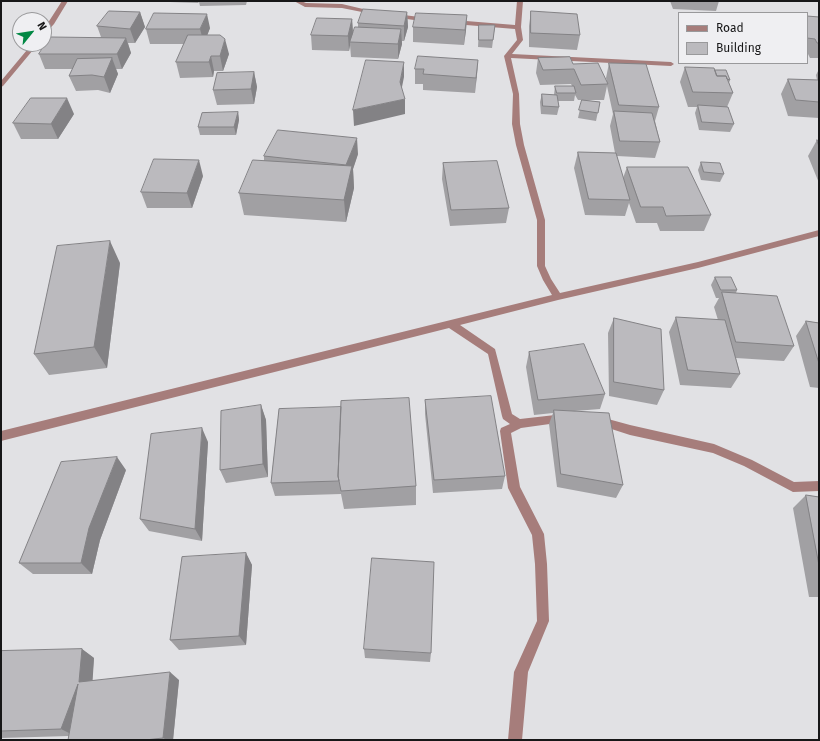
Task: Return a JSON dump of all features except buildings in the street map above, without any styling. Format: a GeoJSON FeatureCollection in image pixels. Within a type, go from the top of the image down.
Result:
{"type":"FeatureCollection","features":[{"type":"Feature","properties":{"kind":"street"},"geometry":{"type":"LineString","coordinates":[[52,23],[65,1]]}},
{"type":"Feature","properties":{"kind":"street"},"geometry":{"type":"LineString","coordinates":[[297,1],[305,5],[342,6],[367,10],[387,16],[432,20]]}},
{"type":"Feature","properties":{"kind":"street"},"geometry":{"type":"LineString","coordinates":[[520,1],[518,27],[520,40],[508,56],[516,94],[516,124],[520,146],[541,220],[541,266],[547,280],[558,297]]}},
{"type":"Feature","properties":{"kind":"street"},"geometry":{"type":"LineString","coordinates":[[446,21],[518,27]]}},
{"type":"Feature","properties":{"kind":"street"},"geometry":{"type":"LineString","coordinates":[[1,85],[28,52]]}},
{"type":"Feature","properties":{"kind":"street"},"geometry":{"type":"LineString","coordinates":[[508,56],[671,64]]}},
{"type":"Feature","properties":{"kind":"street"},"geometry":{"type":"LineString","coordinates":[[1,436],[819,233]]}},
{"type":"Feature","properties":{"kind":"street"},"geometry":{"type":"LineString","coordinates":[[451,324],[492,352],[507,416],[519,424]]}},
{"type":"Feature","properties":{"kind":"street"},"geometry":{"type":"LineString","coordinates":[[515,740],[521,672],[543,621],[538,534],[514,488],[504,431],[519,424],[575,417]]}},
{"type":"Feature","properties":{"kind":"street"},"geometry":{"type":"LineString","coordinates":[[588,418],[630,430],[714,449],[748,463],[793,487],[819,486]]}}]}
